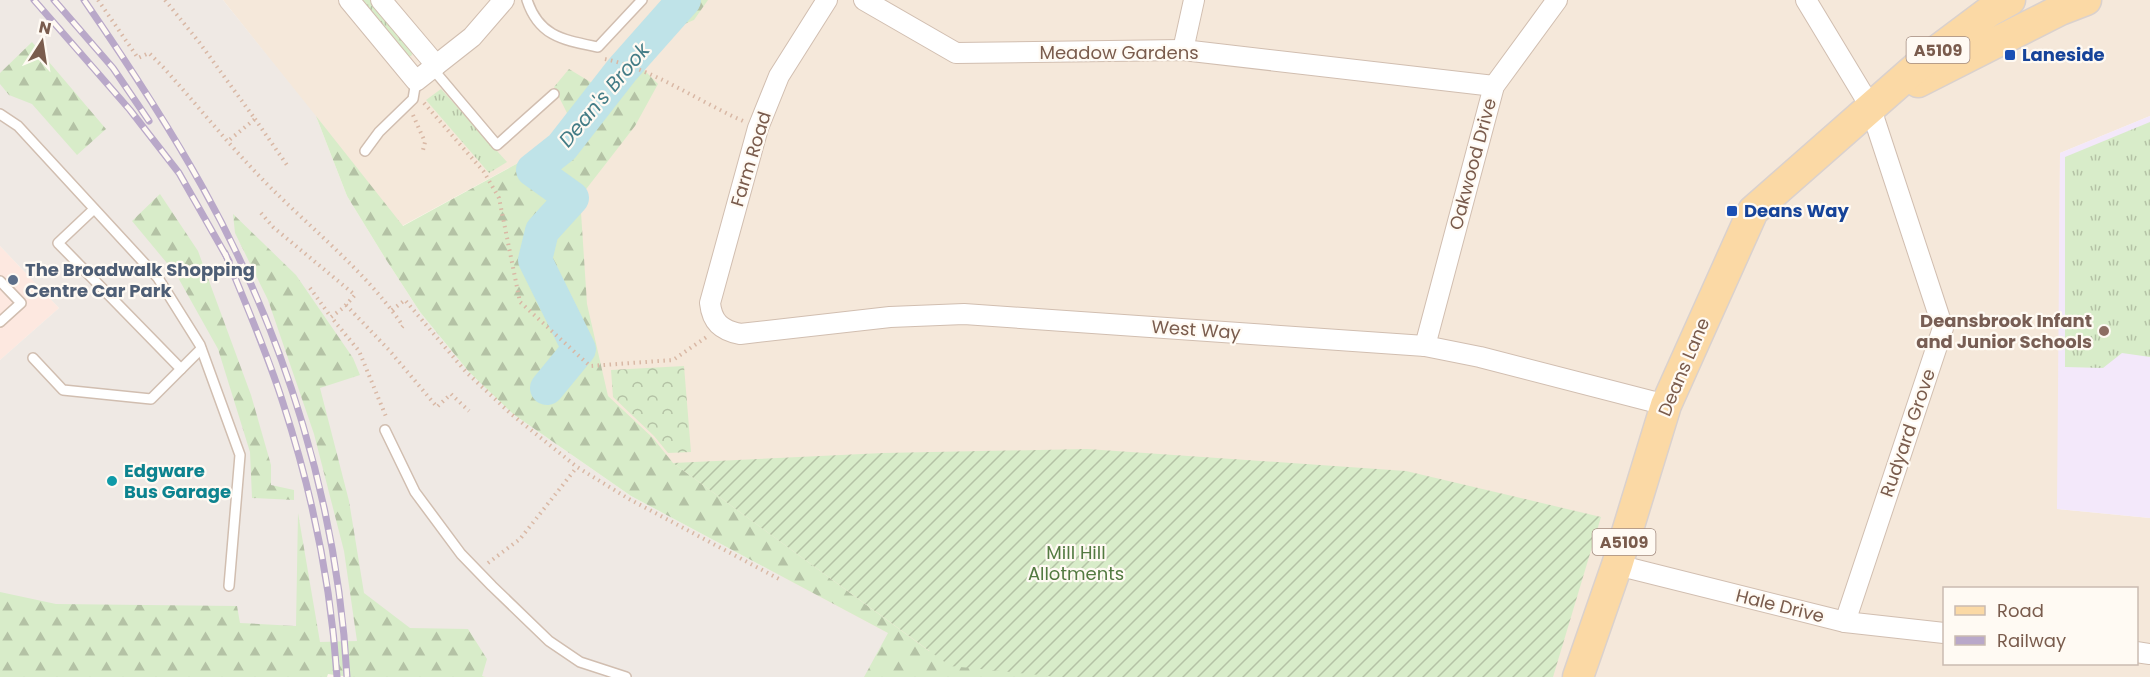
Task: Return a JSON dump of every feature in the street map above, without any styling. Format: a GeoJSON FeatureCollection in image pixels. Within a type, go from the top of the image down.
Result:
{"type":"FeatureCollection","features":[{"type":"Feature","properties":{"kind":"main road","name":"Deans Lane"},"geometry":{"type":"LineString","coordinates":[[1578,677],[1617,565],[1666,405],[1753,211],[1926,59],[1990,11],[2010,0]]}},
{"type":"Feature","properties":{"kind":"main road","name":"Deans Lane"},"geometry":{"type":"LineString","coordinates":[[1870,106],[2067,3]]}},
{"type":"Feature","properties":{"kind":"street"},"geometry":{"type":"LineString","coordinates":[[349,0],[414,90],[434,66],[472,37],[504,0]]}},
{"type":"Feature","properties":{"kind":"street"},"geometry":{"type":"LineString","coordinates":[[381,0],[434,66]]}},
{"type":"Feature","properties":{"kind":"street","name":"Farm Road"},"geometry":{"type":"LineString","coordinates":[[721,327],[712,316],[710,303],[758,128],[779,76],[827,0]]}},
{"type":"Feature","properties":{"kind":"street","name":"Meadow Gardens"},"geometry":{"type":"LineString","coordinates":[[864,0],[956,53],[1183,50],[1494,87]]}},
{"type":"Feature","properties":{"kind":"street"},"geometry":{"type":"LineString","coordinates":[[1183,50],[1194,0]]}},
{"type":"Feature","properties":{"kind":"street","name":"Oakwood Drive"},"geometry":{"type":"LineString","coordinates":[[1425,346],[1494,87],[1557,0]]}},
{"type":"Feature","properties":{"kind":"street"},"geometry":{"type":"LineString","coordinates":[[1806,0],[1870,106]]}},
{"type":"Feature","properties":{"kind":"street","name":"Rudyard Grove"},"geometry":{"type":"LineString","coordinates":[[1845,622],[1943,328],[1870,106]]}},
{"type":"Feature","properties":{"kind":"street","name":"West Way"},"geometry":{"type":"LineString","coordinates":[[721,327],[729,332],[740,334],[890,317],[964,314],[1425,346],[1480,357],[1666,405]]}},
{"type":"Feature","properties":{"kind":"street","name":"Hale Drive"},"geometry":{"type":"LineString","coordinates":[[1617,565],[1845,622],[1943,633]]}},
{"type":"Feature","properties":{"kind":"lane"},"geometry":{"type":"LineString","coordinates":[[527,0],[532,16],[543,28],[562,39],[598,47],[642,0]]}},
{"type":"Feature","properties":{"kind":"lane"},"geometry":{"type":"LineString","coordinates":[[434,66],[497,145],[554,94]]}},
{"type":"Feature","properties":{"kind":"lane"},"geometry":{"type":"LineString","coordinates":[[365,151],[414,90]]}},
{"type":"Feature","properties":{"kind":"lane"},"geometry":{"type":"LineString","coordinates":[[0,114],[18,126],[158,278],[201,349],[240,455],[229,586]]}},
{"type":"Feature","properties":{"kind":"lane"},"geometry":{"type":"LineString","coordinates":[[94,209],[58,243],[181,369]]}},
{"type":"Feature","properties":{"kind":"lane"},"geometry":{"type":"LineString","coordinates":[[0,281],[21,303],[0,322]]}},
{"type":"Feature","properties":{"kind":"lane"},"geometry":{"type":"LineString","coordinates":[[33,358],[63,390],[151,399],[201,349]]}},
{"type":"Feature","properties":{"kind":"lane"},"geometry":{"type":"LineString","coordinates":[[385,430],[415,492],[461,554],[477,571],[549,641],[580,662],[626,677]]}},
{"type":"Feature","properties":{"kind":"path"},"geometry":{"type":"LineString","coordinates":[[98,0],[138,57],[149,53],[228,141],[392,310],[403,326],[400,329]]}},
{"type":"Feature","properties":{"kind":"path"},"geometry":{"type":"LineString","coordinates":[[165,0],[199,42],[289,168]]}},
{"type":"Feature","properties":{"kind":"path"},"geometry":{"type":"LineString","coordinates":[[599,57],[630,64],[758,128]]}},
{"type":"Feature","properties":{"kind":"path"},"geometry":{"type":"LineString","coordinates":[[414,90],[414,120],[425,142],[422,154]]}},
{"type":"Feature","properties":{"kind":"path"},"geometry":{"type":"LineString","coordinates":[[414,90],[484,172],[499,198],[520,302],[590,366],[673,360],[721,327]]}},
{"type":"Feature","properties":{"kind":"path"},"geometry":{"type":"LineString","coordinates":[[228,141],[255,119]]}},
{"type":"Feature","properties":{"kind":"path"},"geometry":{"type":"LineString","coordinates":[[261,213],[273,227],[355,295],[331,317]]}},
{"type":"Feature","properties":{"kind":"path"},"geometry":{"type":"LineString","coordinates":[[310,288],[359,351],[387,419],[385,430]]}},
{"type":"Feature","properties":{"kind":"path"},"geometry":{"type":"LineString","coordinates":[[392,310],[405,300],[466,372],[511,414],[577,467],[629,500],[779,579]]}},
{"type":"Feature","properties":{"kind":"path"},"geometry":{"type":"LineString","coordinates":[[346,305],[389,350],[436,407],[451,394],[469,411]]}},
{"type":"Feature","properties":{"kind":"path"},"geometry":{"type":"LineString","coordinates":[[477,571],[520,539],[577,467]]}},
{"type":"Feature","properties":{"kind":"shaded area"},"geometry":{"type":"Polygon","coordinates":[[[0,0],[223,0],[316,116],[347,196],[420,312],[469,372],[513,414],[631,496],[916,648],[911,677],[486,677],[464,672],[0,626],[0,360],[59,308],[0,246],[0,0]]]}},
{"type":"Feature","properties":{"kind":"shaded area"},"geometry":{"type":"Polygon","coordinates":[[[223,0],[2150,0],[2150,116],[2060,153],[2058,509],[2150,518],[2150,677],[912,677],[604,447],[553,144],[402,226],[223,0]]]}},
{"type":"Feature","properties":{"kind":"shaded area","name":"Deansbrook Infant and Junior Schools"},"geometry":{"type":"Polygon","coordinates":[[[2150,116],[2150,518],[2057,509],[2060,153],[2150,116]]]}},
{"type":"Feature","properties":{"kind":"shaded area","name":"The Broadwalk Shopping Centre Car Park"},"geometry":{"type":"Polygon","coordinates":[[[0,246],[59,308],[0,360],[0,246]]]}},
{"type":"Feature","properties":{"kind":"green space"},"geometry":{"type":"Polygon","coordinates":[[[358,0],[372,0],[413,53],[411,56],[408,56],[358,0]]]}},
{"type":"Feature","properties":{"kind":"green space"},"geometry":{"type":"Polygon","coordinates":[[[665,0],[708,0],[694,20],[663,33],[665,0]]]}},
{"type":"Feature","properties":{"kind":"green space"},"geometry":{"type":"Polygon","coordinates":[[[32,42],[106,129],[77,155],[32,104],[9,95],[0,84],[0,73],[32,42]]]}},
{"type":"Feature","properties":{"kind":"green space"},"geometry":{"type":"Polygon","coordinates":[[[637,63],[658,84],[635,126],[580,197],[587,304],[608,396],[653,438],[673,463],[929,651],[1226,677],[864,677],[888,633],[631,496],[513,414],[469,372],[420,312],[347,196],[316,116],[403,226],[553,144],[567,113],[554,87],[569,69],[597,86],[637,63]]]}},
{"type":"Feature","properties":{"kind":"green space"},"geometry":{"type":"Polygon","coordinates":[[[441,89],[507,162],[489,173],[426,100],[441,89]]]}},
{"type":"Feature","properties":{"kind":"green space"},"geometry":{"type":"Polygon","coordinates":[[[2150,122],[2150,357],[2122,353],[2103,368],[2065,367],[2065,157],[2150,122]]]}},
{"type":"Feature","properties":{"kind":"green space"},"geometry":{"type":"Polygon","coordinates":[[[160,194],[198,251],[251,395],[271,465],[271,485],[294,490],[294,500],[252,498],[250,452],[218,349],[176,274],[132,221],[160,194]]]}},
{"type":"Feature","properties":{"kind":"green space"},"geometry":{"type":"Polygon","coordinates":[[[233,214],[296,275],[353,358],[360,375],[320,388],[349,501],[364,593],[410,628],[468,629],[487,659],[482,676],[486,677],[350,677],[328,674],[327,677],[0,677],[0,592],[56,604],[237,606],[240,623],[296,626],[298,513],[320,642],[357,641],[344,551],[314,434],[268,300],[235,233],[233,214]]]}},
{"type":"Feature","properties":{"kind":"green space"},"geometry":{"type":"Polygon","coordinates":[[[684,366],[691,452],[668,453],[654,436],[613,397],[611,370],[684,366]]]}},
{"type":"Feature","properties":{"kind":"green space","name":"Mill Hill Allotments"},"geometry":{"type":"Polygon","coordinates":[[[1087,449],[1406,471],[1601,517],[1553,677],[1059,677],[950,666],[673,463],[883,453],[1087,449]]]}},
{"type":"Feature","properties":{"kind":"waterway","name":"Dean's Brook"},"geometry":{"type":"LineString","coordinates":[[547,388],[579,349],[535,260],[542,231],[572,198],[533,170],[562,147],[622,70],[684,0]]}},
{"type":"Feature","properties":{"kind":"railway"},"geometry":{"type":"LineString","coordinates":[[34,0],[130,110],[179,173],[229,261]]}},
{"type":"Feature","properties":{"kind":"railway"},"geometry":{"type":"LineString","coordinates":[[54,0],[113,68],[149,121]]}},
{"type":"Feature","properties":{"kind":"railway"},"geometry":{"type":"LineString","coordinates":[[84,0],[146,92],[203,188],[233,245],[283,363],[303,425],[332,550],[342,613],[347,677]]}},
{"type":"Feature","properties":{"kind":"railway"},"geometry":{"type":"LineString","coordinates":[[225,253],[270,365],[303,470],[325,573],[337,677]]}},
{"type":"Feature","properties":{"kind":"place","name":"Laneside"},"geometry":{"type":"Point","coordinates":[2010,55]}},
{"type":"Feature","properties":{"kind":"place","name":"Deans Way"},"geometry":{"type":"Point","coordinates":[1732,211]}},
{"type":"Feature","properties":{"kind":"place","name":"The Broadwalk Shopping Centre Car Park"},"geometry":{"type":"Point","coordinates":[13,280]}},
{"type":"Feature","properties":{"kind":"place","name":"Deansbrook Infant and Junior Schools"},"geometry":{"type":"Point","coordinates":[2104,331]}},
{"type":"Feature","properties":{"kind":"place","name":"Edgware Bus Garage"},"geometry":{"type":"Point","coordinates":[112,481]}}]}
